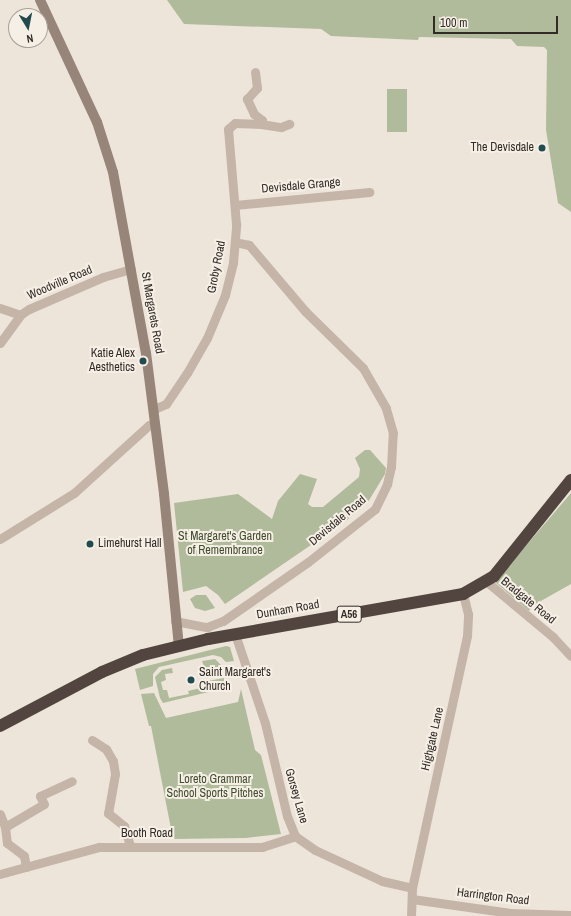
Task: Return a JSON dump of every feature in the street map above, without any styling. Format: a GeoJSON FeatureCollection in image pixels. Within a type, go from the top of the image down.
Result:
{"type":"FeatureCollection","features":[{"type":"Feature","properties":{"kind":"highway","name":"Dunham Road"},"geometry":{"type":"LineString","coordinates":[[0,726],[102,672],[142,655],[235,634],[463,594],[487,582],[523,543],[571,480]]}},
{"type":"Feature","properties":{"kind":"street","name":"St Margarets Road"},"geometry":{"type":"LineString","coordinates":[[40,0],[97,122],[113,172],[131,269],[154,409],[164,494],[175,621],[179,646]]}},
{"type":"Feature","properties":{"kind":"street"},"geometry":{"type":"LineString","coordinates":[[254,72],[257,88],[247,99],[254,114],[262,120],[261,124],[281,127],[290,124]]}},
{"type":"Feature","properties":{"kind":"street","name":"Groby Road"},"geometry":{"type":"LineString","coordinates":[[154,409],[166,404],[207,338],[225,296],[235,242],[235,205],[228,129],[235,123],[261,124]]}},
{"type":"Feature","properties":{"kind":"street","name":"Devisdale Grange"},"geometry":{"type":"LineString","coordinates":[[235,205],[369,192]]}},
{"type":"Feature","properties":{"kind":"street","name":"Devisdale Road"},"geometry":{"type":"LineString","coordinates":[[175,621],[199,627],[216,624],[308,562],[375,509],[387,484],[391,467],[393,433],[386,408],[363,368],[305,311],[249,245],[235,242]]}},
{"type":"Feature","properties":{"kind":"street","name":"Woodville Road"},"geometry":{"type":"LineString","coordinates":[[0,308],[20,315],[29,309],[103,277],[131,269]]}},
{"type":"Feature","properties":{"kind":"street"},"geometry":{"type":"LineString","coordinates":[[0,343],[20,315]]}},
{"type":"Feature","properties":{"kind":"street"},"geometry":{"type":"LineString","coordinates":[[0,539],[74,493],[149,425],[155,423]]}},
{"type":"Feature","properties":{"kind":"street","name":"Bradgate Road"},"geometry":{"type":"LineString","coordinates":[[487,582],[570,651]]}},
{"type":"Feature","properties":{"kind":"street","name":"Highgate Lane"},"geometry":{"type":"LineString","coordinates":[[412,888],[462,664],[468,627],[463,594]]}},
{"type":"Feature","properties":{"kind":"street","name":"Gorsey Lane"},"geometry":{"type":"LineString","coordinates":[[235,634],[264,723],[287,816],[295,836],[302,844],[382,881],[412,888]]}},
{"type":"Feature","properties":{"kind":"street"},"geometry":{"type":"LineString","coordinates":[[92,740],[106,749],[113,761],[115,774],[108,813],[124,826],[130,846]]}},
{"type":"Feature","properties":{"kind":"street"},"geometry":{"type":"LineString","coordinates":[[5,827],[44,804],[40,796],[72,781]]}},
{"type":"Feature","properties":{"kind":"street"},"geometry":{"type":"LineString","coordinates":[[0,814],[5,827],[7,843],[24,856],[26,867]]}},
{"type":"Feature","properties":{"kind":"street","name":"Booth Road"},"geometry":{"type":"LineString","coordinates":[[0,874],[99,847],[262,847],[295,836]]}},
{"type":"Feature","properties":{"kind":"street"},"geometry":{"type":"LineString","coordinates":[[410,915],[412,888]]}},
{"type":"Feature","properties":{"kind":"street","name":"Harrington Road"},"geometry":{"type":"LineString","coordinates":[[412,899],[510,913],[571,913]]}},
{"type":"Feature","properties":{"kind":"green space"},"geometry":{"type":"Polygon","coordinates":[[[167,0],[571,0],[571,212],[558,203],[546,130],[547,50],[544,47],[517,46],[511,39],[419,37],[418,40],[331,36],[321,29],[184,24],[167,0]]]}},
{"type":"Feature","properties":{"kind":"green space"},"geometry":{"type":"Polygon","coordinates":[[[387,89],[407,89],[407,132],[387,132],[387,89]]]}},
{"type":"Feature","properties":{"kind":"green space","name":"St Margaret's Garden of Remembrance"},"geometry":{"type":"Polygon","coordinates":[[[365,450],[370,450],[386,468],[385,474],[368,502],[346,521],[225,604],[218,595],[206,586],[183,592],[174,503],[238,494],[272,519],[278,501],[300,474],[317,479],[308,504],[312,507],[323,507],[359,477],[360,469],[355,458],[365,450]]]}},
{"type":"Feature","properties":{"kind":"green space"},"geometry":{"type":"Polygon","coordinates":[[[571,493],[571,584],[532,606],[529,611],[495,582],[571,493]]]}},
{"type":"Feature","properties":{"kind":"green space"},"geometry":{"type":"Polygon","coordinates":[[[196,595],[206,595],[215,608],[205,611],[195,608],[190,599],[196,595]]]}},
{"type":"Feature","properties":{"kind":"green space"},"geometry":{"type":"Polygon","coordinates":[[[226,646],[230,647],[234,661],[226,662],[221,657],[213,655],[159,667],[153,674],[153,686],[140,690],[135,669],[226,646]]]}},
{"type":"Feature","properties":{"kind":"green space"},"geometry":{"type":"Polygon","coordinates":[[[215,659],[223,667],[206,671],[202,661],[215,659]]]}},
{"type":"Feature","properties":{"kind":"green space"},"geometry":{"type":"Polygon","coordinates":[[[172,668],[173,673],[165,674],[166,680],[161,682],[163,690],[167,690],[169,698],[189,694],[188,691],[209,686],[208,681],[224,678],[225,688],[163,703],[160,698],[155,677],[162,670],[172,668]]]}},
{"type":"Feature","properties":{"kind":"green space","name":"Loreto Grammar School Sports Pitches"},"geometry":{"type":"Polygon","coordinates":[[[241,689],[255,750],[261,755],[281,834],[246,838],[173,839],[151,726],[149,726],[141,694],[154,693],[166,718],[238,702],[241,689]]]}},
{"type":"Feature","properties":{"kind":"place","name":"The Devisdale"},"geometry":{"type":"Point","coordinates":[542,148]}},
{"type":"Feature","properties":{"kind":"place","name":"Katie Alex Aesthetics"},"geometry":{"type":"Point","coordinates":[143,361]}},
{"type":"Feature","properties":{"kind":"place","name":"Limehurst Hall"},"geometry":{"type":"Point","coordinates":[90,544]}},
{"type":"Feature","properties":{"kind":"place","name":"Saint Margaret's Church"},"geometry":{"type":"Point","coordinates":[191,680]}}]}
